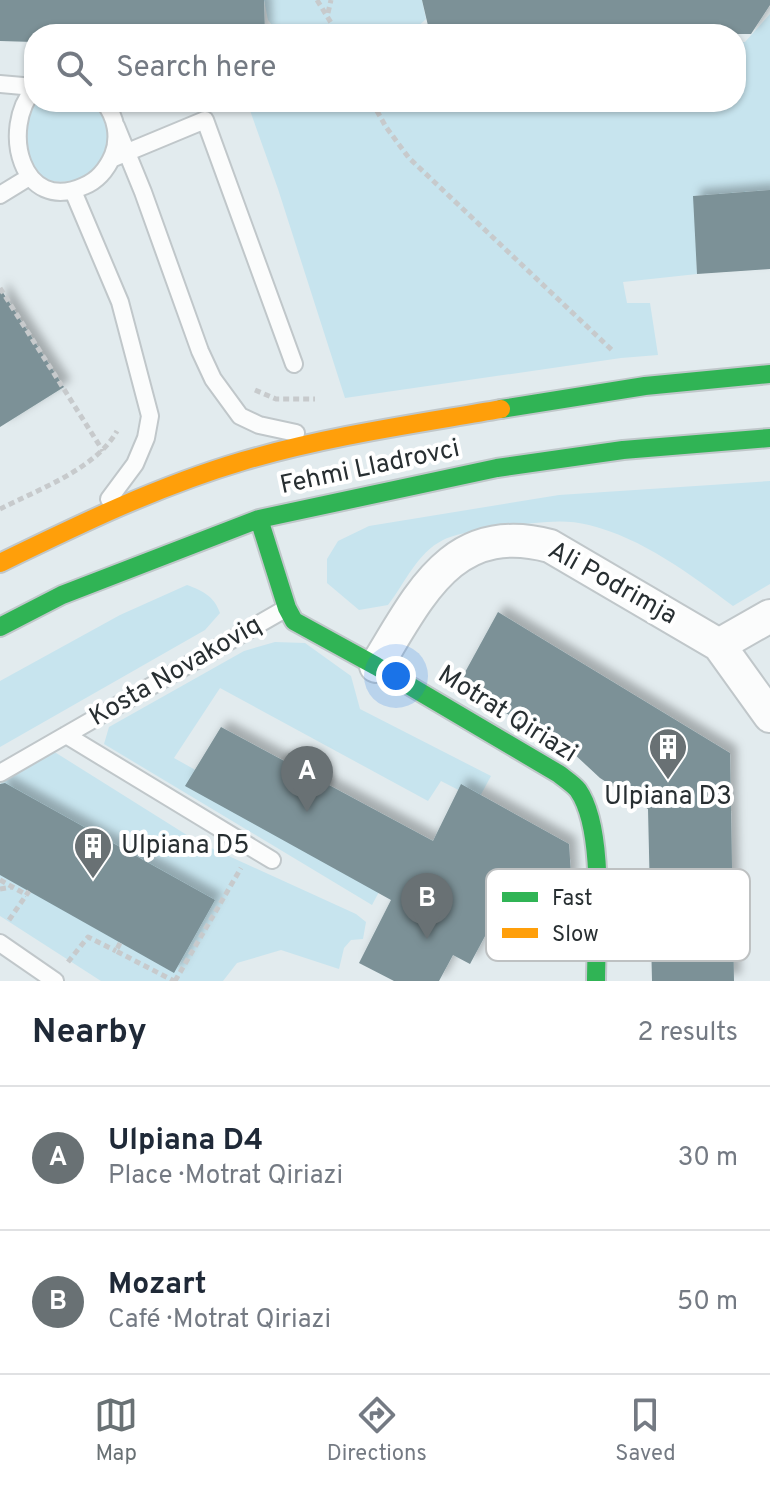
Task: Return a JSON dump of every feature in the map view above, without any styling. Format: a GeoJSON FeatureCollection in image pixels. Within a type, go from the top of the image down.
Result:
{"type":"FeatureCollection","features":[{"type":"Feature","properties":{"kind":"main road","name":"Fehmi Lladrovci"},"geometry":{"type":"LineString","coordinates":[[0,563],[93,519],[231,465],[324,441],[597,391],[770,374]]}},
{"type":"Feature","properties":{"kind":"main road","name":"Fehmi Lladrovci"},"geometry":{"type":"LineString","coordinates":[[0,627],[62,595],[259,519],[497,468],[623,450],[770,438]]}},
{"type":"Feature","properties":{"kind":"main road"},"geometry":{"type":"LineString","coordinates":[[259,519],[287,608]]}},
{"type":"Feature","properties":{"kind":"main road","name":"Motrat Qiriazi"},"geometry":{"type":"LineString","coordinates":[[287,608],[294,621],[306,630],[376,666],[559,774],[578,791],[588,816],[595,842],[595,869]]}},
{"type":"Feature","properties":{"kind":"main road","name":"Motrat Qiriazi"},"geometry":{"type":"LineString","coordinates":[[596,961],[596,981]]}},
{"type":"Feature","properties":{"kind":"street","name":"Ali Podrimja"},"geometry":{"type":"LineString","coordinates":[[376,666],[418,598],[442,569],[466,551],[497,541],[524,539],[550,546],[719,645],[770,716]]}},
{"type":"Feature","properties":{"kind":"street"},"geometry":{"type":"LineString","coordinates":[[719,645],[770,616]]}},
{"type":"Feature","properties":{"kind":"lane"},"geometry":{"type":"LineString","coordinates":[[0,84],[24,87]]}},
{"type":"Feature","properties":{"kind":"lane"},"geometry":{"type":"LineString","coordinates":[[24,97],[11,108],[6,145],[13,164],[26,179],[40,188],[56,192],[73,191],[93,182],[119,156],[205,120],[294,364]]}},
{"type":"Feature","properties":{"kind":"lane"},"geometry":{"type":"LineString","coordinates":[[109,112],[116,126],[119,156],[213,379],[240,416],[259,425],[324,441]]}},
{"type":"Feature","properties":{"kind":"lane"},"geometry":{"type":"LineString","coordinates":[[0,195],[26,179]]}},
{"type":"Feature","properties":{"kind":"lane"},"geometry":{"type":"LineString","coordinates":[[73,191],[120,302],[150,416],[146,438],[135,464],[93,519]]}},
{"type":"Feature","properties":{"kind":"lane","name":"Kosta Novakoviq"},"geometry":{"type":"LineString","coordinates":[[0,773],[287,608]]}},
{"type":"Feature","properties":{"kind":"lane","name":"Kosta Novakoviq"},"geometry":{"type":"LineString","coordinates":[[66,735],[272,860]]}},
{"type":"Feature","properties":{"kind":"lane"},"geometry":{"type":"LineString","coordinates":[[0,943],[54,980]]}},
{"type":"Feature","properties":{"kind":"path"},"geometry":{"type":"LineString","coordinates":[[317,0],[333,24]]}},
{"type":"Feature","properties":{"kind":"path"},"geometry":{"type":"LineString","coordinates":[[328,14],[331,0]]}},
{"type":"Feature","properties":{"kind":"path"},"geometry":{"type":"LineString","coordinates":[[378,112],[409,158],[621,358]]}},
{"type":"Feature","properties":{"kind":"path"},"geometry":{"type":"LineString","coordinates":[[0,288],[103,451]]}},
{"type":"Feature","properties":{"kind":"path"},"geometry":{"type":"LineString","coordinates":[[0,509],[84,465],[103,451],[116,434],[123,414],[150,416]]}},
{"type":"Feature","properties":{"kind":"path"},"geometry":{"type":"LineString","coordinates":[[54,980],[88,937],[174,981],[253,848]]}},
{"type":"Feature","properties":{"kind":"path"},"geometry":{"type":"LineString","coordinates":[[0,880],[28,893],[0,932]]}},
{"type":"Feature","properties":{"kind":"path"},"geometry":{"type":"LineString","coordinates":[[0,889],[13,887]]}},
{"type":"Feature","properties":{"kind":"path"},"geometry":{"type":"LineString","coordinates":[[116,951],[120,943]]}},
{"type":"Feature","properties":{"kind":"shaded area"},"geometry":{"type":"Polygon","coordinates":[[[264,0],[422,0],[426,19],[421,24],[271,24],[264,0]]]}},
{"type":"Feature","properties":{"kind":"shaded area"},"geometry":{"type":"Polygon","coordinates":[[[770,14],[770,190],[694,196],[697,274],[623,282],[627,303],[650,303],[658,355],[345,398],[251,112],[746,112],[746,41],[770,14]]]}},
{"type":"Feature","properties":{"kind":"shaded area"},"geometry":{"type":"Polygon","coordinates":[[[24,112],[100,112],[109,135],[107,151],[99,165],[87,175],[71,181],[52,181],[32,174],[16,120],[24,112]]]}},
{"type":"Feature","properties":{"kind":"shaded area"},"geometry":{"type":"Polygon","coordinates":[[[770,481],[770,584],[733,606],[647,548],[609,531],[569,522],[509,526],[443,540],[419,560],[388,605],[359,610],[327,583],[327,559],[338,541],[369,526],[559,495],[770,481]]]}},
{"type":"Feature","properties":{"kind":"shaded area"},"geometry":{"type":"Polygon","coordinates":[[[187,585],[207,595],[220,613],[205,630],[0,747],[0,681],[120,615],[187,585]]]}},
{"type":"Feature","properties":{"kind":"shaded area"},"geometry":{"type":"Polygon","coordinates":[[[275,642],[305,643],[351,676],[360,709],[491,776],[478,800],[441,781],[428,801],[220,688],[174,758],[387,877],[372,905],[104,744],[109,727],[244,651],[275,642]]]}},
{"type":"Feature","properties":{"kind":"shaded area"},"geometry":{"type":"Polygon","coordinates":[[[53,751],[198,842],[356,914],[366,922],[363,939],[351,940],[344,948],[339,969],[281,950],[237,963],[223,981],[101,981],[0,916],[0,784],[53,751]]]}},
{"type":"Feature","properties":{"kind":"building"},"geometry":{"type":"Polygon","coordinates":[[[0,0],[264,0],[265,24],[24,24],[24,42],[0,41],[0,0]]]}},
{"type":"Feature","properties":{"kind":"building"},"geometry":{"type":"Polygon","coordinates":[[[422,0],[770,0],[770,5],[751,34],[746,34],[746,24],[428,24],[422,0]]]}},
{"type":"Feature","properties":{"kind":"building"},"geometry":{"type":"Polygon","coordinates":[[[770,190],[770,269],[697,274],[693,196],[770,190]]]}},
{"type":"Feature","properties":{"kind":"building"},"geometry":{"type":"Polygon","coordinates":[[[0,288],[64,387],[0,427],[0,288]]]}},
{"type":"Feature","properties":{"kind":"building","name":"Ulpiana D3"},"geometry":{"type":"Polygon","coordinates":[[[498,612],[730,753],[732,869],[649,869],[648,809],[600,778],[572,752],[458,685],[498,612]]]}},
{"type":"Feature","properties":{"kind":"building"},"geometry":{"type":"Polygon","coordinates":[[[221,727],[433,841],[461,784],[569,844],[571,869],[486,869],[486,934],[470,964],[453,955],[439,981],[394,981],[359,963],[391,900],[185,786],[221,727]]]}},
{"type":"Feature","properties":{"kind":"building","name":"Ulpiana D5"},"geometry":{"type":"Polygon","coordinates":[[[5,783],[215,900],[174,973],[0,875],[0,784],[5,783]]]}},
{"type":"Feature","properties":{"kind":"building","name":"Ulpiana D3"},"geometry":{"type":"Polygon","coordinates":[[[652,961],[734,961],[734,981],[652,981],[652,961]]]}},
{"type":"Feature","properties":{"kind":"traffic: fast"},"geometry":{"type":"LineString","coordinates":[[501,409],[645,386],[770,374]]}},
{"type":"Feature","properties":{"kind":"traffic: fast"},"geometry":{"type":"LineString","coordinates":[[0,627],[62,595],[259,519],[497,468],[623,450],[770,438]]}},
{"type":"Feature","properties":{"kind":"traffic: fast"},"geometry":{"type":"LineString","coordinates":[[259,519],[287,608],[294,621],[559,774],[578,790],[587,808],[597,869]]}},
{"type":"Feature","properties":{"kind":"traffic: fast"},"geometry":{"type":"LineString","coordinates":[[596,981],[597,961]]}},
{"type":"Feature","properties":{"kind":"traffic: slow"},"geometry":{"type":"LineString","coordinates":[[0,563],[149,494],[243,461],[339,438],[501,409]]}},
{"type":"Feature","properties":{"kind":"place","name":"Ulpiana D3"},"geometry":{"type":"Point","coordinates":[668,781]}},
{"type":"Feature","properties":{"kind":"place","name":"Ulpiana D4"},"geometry":{"type":"Point","coordinates":[307,812]}},
{"type":"Feature","properties":{"kind":"place","name":"Ulpiana D5"},"geometry":{"type":"Point","coordinates":[93,880]}},
{"type":"Feature","properties":{"kind":"place","name":"Mozart"},"geometry":{"type":"Point","coordinates":[427,939]}}]}
